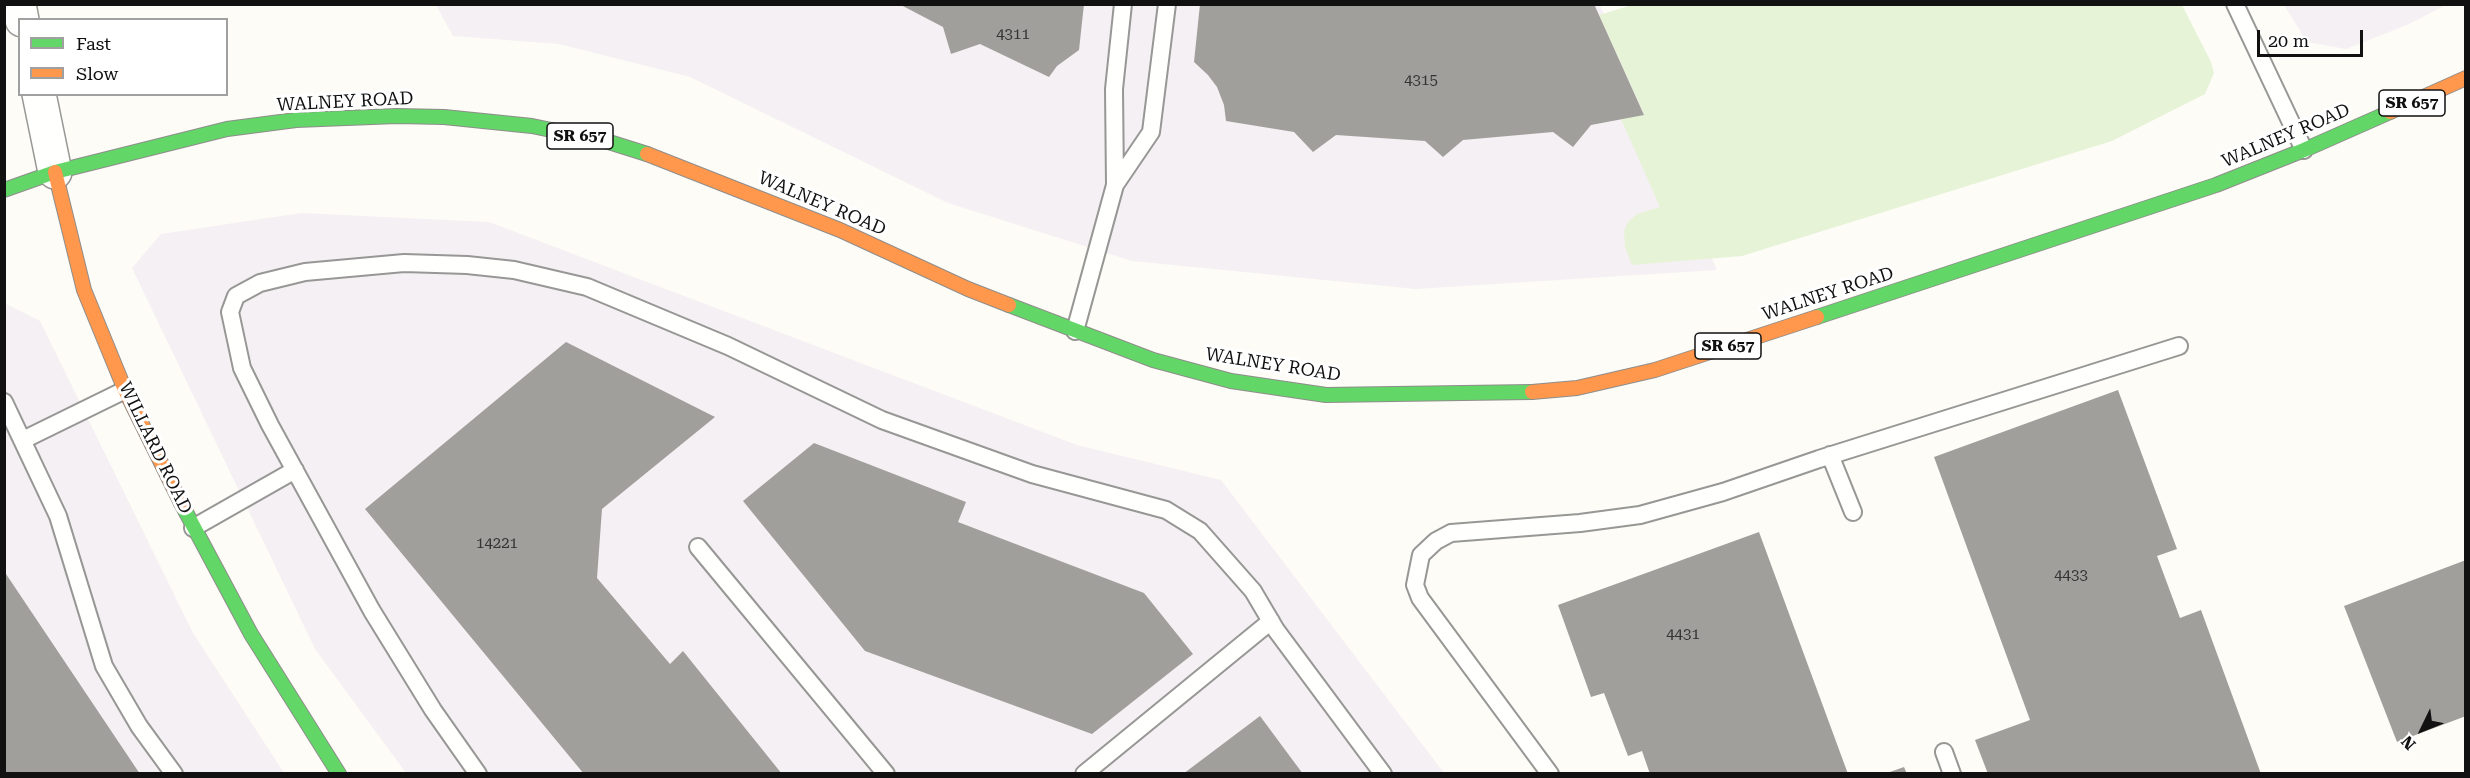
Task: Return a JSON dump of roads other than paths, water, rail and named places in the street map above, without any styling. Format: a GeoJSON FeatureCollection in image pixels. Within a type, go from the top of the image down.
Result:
{"type":"FeatureCollection","features":[{"type":"Feature","properties":{"kind":"main road","name":"WALNEY ROAD"},"geometry":{"type":"LineString","coordinates":[[4,190],[55,172],[226,129],[296,120],[397,116],[444,117],[532,126],[609,142],[669,162],[840,230],[969,289],[1153,360],[1231,381],[1326,395],[1497,394],[1577,388],[1655,370],[2216,185],[2304,150],[2466,78]]}},
{"type":"Feature","properties":{"kind":"main road","name":"WILLARD ROAD"},"geometry":{"type":"LineString","coordinates":[[55,172],[84,290],[125,390],[193,528],[251,634],[339,774]]}},
{"type":"Feature","properties":{"kind":"street","name":"WILLARD ROAD"},"geometry":{"type":"LineString","coordinates":[[39,96],[55,172]]}},
{"type":"Feature","properties":{"kind":"lane"},"geometry":{"type":"LineString","coordinates":[[1075,331],[1115,185],[1114,89],[1123,4]]}},
{"type":"Feature","properties":{"kind":"lane"},"geometry":{"type":"LineString","coordinates":[[1115,185],[1151,132],[1167,4]]}},
{"type":"Feature","properties":{"kind":"lane"},"geometry":{"type":"LineString","coordinates":[[2235,4],[2304,150]]}},
{"type":"Feature","properties":{"kind":"lane"},"geometry":{"type":"LineString","coordinates":[[478,774],[433,710],[372,611],[242,368],[230,312],[236,296],[260,283],[305,272],[404,263],[467,265],[514,270],[587,287],[728,346],[882,420],[1032,474],[1166,510],[1200,531],[1228,560],[1253,591],[1271,621],[1383,774]]}},
{"type":"Feature","properties":{"kind":"lane"},"geometry":{"type":"LineString","coordinates":[[1550,774],[1420,598],[1415,585],[1421,555],[1436,541],[1451,533],[1640,515],[1723,492],[1830,455],[2179,346]]}},
{"type":"Feature","properties":{"kind":"lane"},"geometry":{"type":"LineString","coordinates":[[23,440],[125,390]]}},
{"type":"Feature","properties":{"kind":"lane"},"geometry":{"type":"LineString","coordinates":[[4,402],[58,516],[105,666],[139,726],[174,774]]}},
{"type":"Feature","properties":{"kind":"lane"},"geometry":{"type":"LineString","coordinates":[[1830,455],[1853,512]]}},
{"type":"Feature","properties":{"kind":"lane"},"geometry":{"type":"LineString","coordinates":[[193,528],[295,470]]}},
{"type":"Feature","properties":{"kind":"lane"},"geometry":{"type":"LineString","coordinates":[[698,547],[886,774]]}},
{"type":"Feature","properties":{"kind":"lane"},"geometry":{"type":"LineString","coordinates":[[1084,774],[1271,621]]}},
{"type":"Feature","properties":{"kind":"lane"},"geometry":{"type":"LineString","coordinates":[[1944,752],[1952,774]]}}]}
